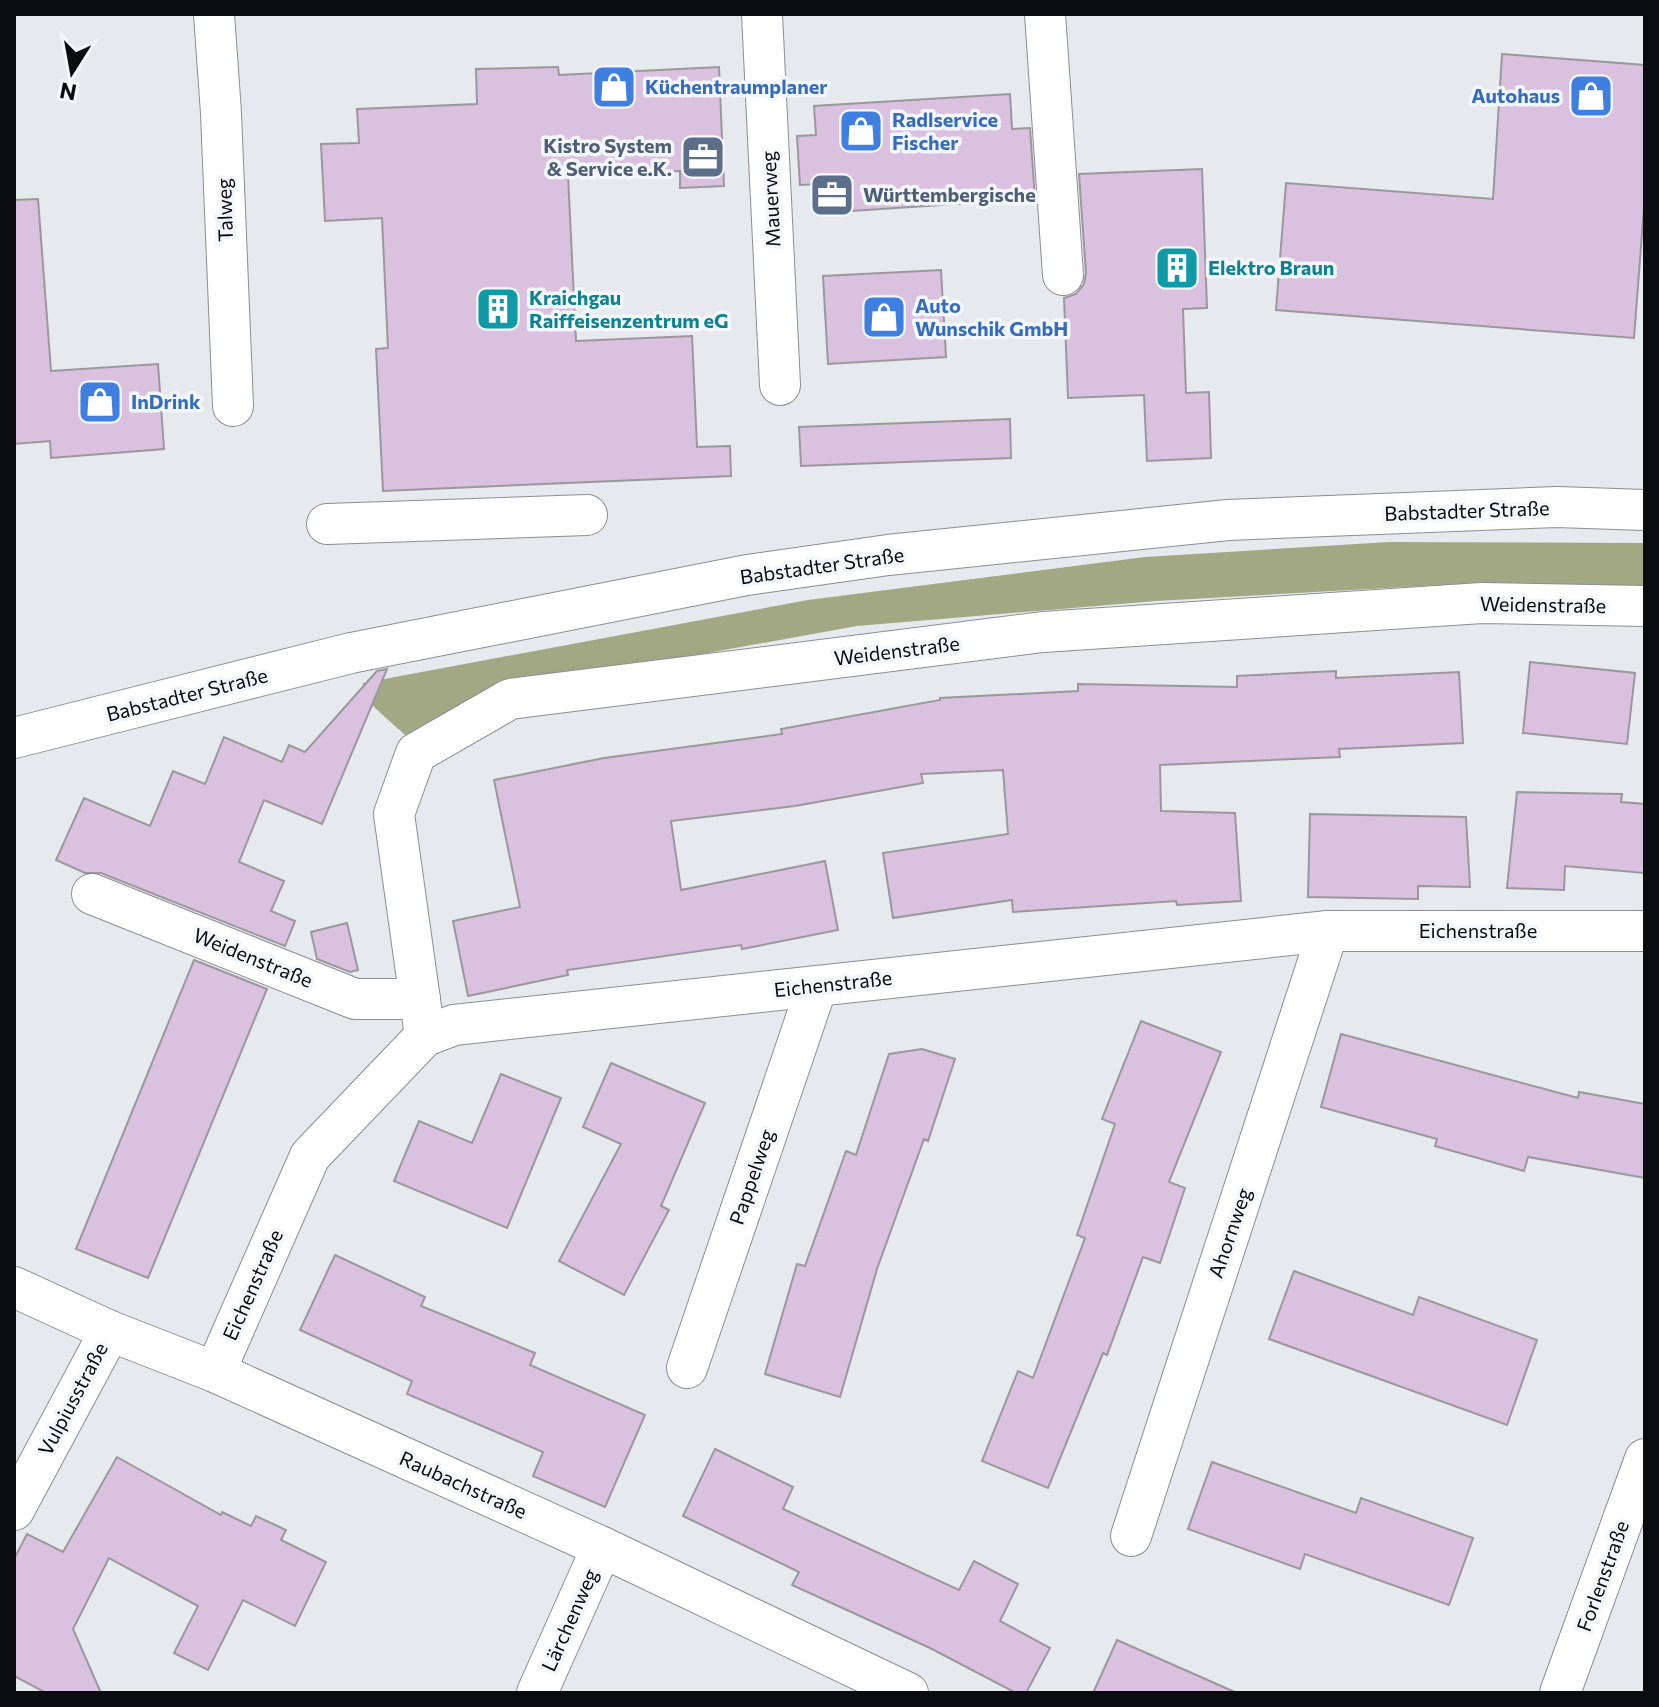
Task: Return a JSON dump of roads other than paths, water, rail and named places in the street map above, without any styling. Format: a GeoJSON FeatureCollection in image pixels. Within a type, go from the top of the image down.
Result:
{"type":"FeatureCollection","features":[{"type":"Feature","properties":{"kind":"street","name":"Talweg"},"geometry":{"type":"LineString","coordinates":[[214,14],[233,406]]}},
{"type":"Feature","properties":{"kind":"street","name":"Mauerweg"},"geometry":{"type":"LineString","coordinates":[[762,14],[780,385]]}},
{"type":"Feature","properties":{"kind":"street"},"geometry":{"type":"LineString","coordinates":[[1045,14],[1063,275]]}},
{"type":"Feature","properties":{"kind":"street","name":"Babstadter Straße"},"geometry":{"type":"LineString","coordinates":[[14,738],[351,653],[747,575],[920,552],[1228,520],[1557,507],[1645,510]]}},
{"type":"Feature","properties":{"kind":"street"},"geometry":{"type":"LineString","coordinates":[[327,524],[587,515]]}},
{"type":"Feature","properties":{"kind":"street","name":"Weidenstraße"},"geometry":{"type":"LineString","coordinates":[[92,894],[355,999],[422,1017],[394,814],[416,753],[510,699],[1043,632],[1482,603],[1645,606]]}},
{"type":"Feature","properties":{"kind":"street","name":"Eichenstraße"},"geometry":{"type":"LineString","coordinates":[[215,1372],[310,1156],[422,1017],[454,1025],[1328,931],[1645,931]]}},
{"type":"Feature","properties":{"kind":"street","name":"Ahornweg"},"geometry":{"type":"LineString","coordinates":[[1131,1536],[1328,931]]}},
{"type":"Feature","properties":{"kind":"street","name":"Pappelweg"},"geometry":{"type":"LineString","coordinates":[[687,1368],[817,986]]}},
{"type":"Feature","properties":{"kind":"street","name":"Raubachstraße"},"geometry":{"type":"LineString","coordinates":[[14,1287],[110,1331],[215,1372],[602,1547],[908,1693]]}},
{"type":"Feature","properties":{"kind":"street","name":"Vulpiusstraße"},"geometry":{"type":"LineString","coordinates":[[14,1510],[110,1331]]}},
{"type":"Feature","properties":{"kind":"street","name":"Forlenstraße"},"geometry":{"type":"LineString","coordinates":[[1560,1693],[1645,1459]]}},
{"type":"Feature","properties":{"kind":"street","name":"Lärchenweg"},"geometry":{"type":"LineString","coordinates":[[537,1693],[602,1547]]}},
{"type":"Feature","properties":{"kind":"place","name":"Küchentraumplaner"},"geometry":{"type":"Point","coordinates":[614,87]}},
{"type":"Feature","properties":{"kind":"place","name":"Autohaus"},"geometry":{"type":"Point","coordinates":[1591,96]}},
{"type":"Feature","properties":{"kind":"place","name":"Radlservice Fischer"},"geometry":{"type":"Point","coordinates":[861,131]}},
{"type":"Feature","properties":{"kind":"place","name":"Kistro System & Service e.K."},"geometry":{"type":"Point","coordinates":[703,157]}},
{"type":"Feature","properties":{"kind":"place","name":"Württembergische"},"geometry":{"type":"Point","coordinates":[832,195]}},
{"type":"Feature","properties":{"kind":"place","name":"Elektro Braun"},"geometry":{"type":"Point","coordinates":[1177,268]}},
{"type":"Feature","properties":{"kind":"place","name":"Kraichgau Raiffeisenzentrum eG"},"geometry":{"type":"Point","coordinates":[498,309]}},
{"type":"Feature","properties":{"kind":"place","name":"Auto Wunschik GmbH"},"geometry":{"type":"Point","coordinates":[884,317]}},
{"type":"Feature","properties":{"kind":"place","name":"InDrink"},"geometry":{"type":"Point","coordinates":[100,402]}}]}
